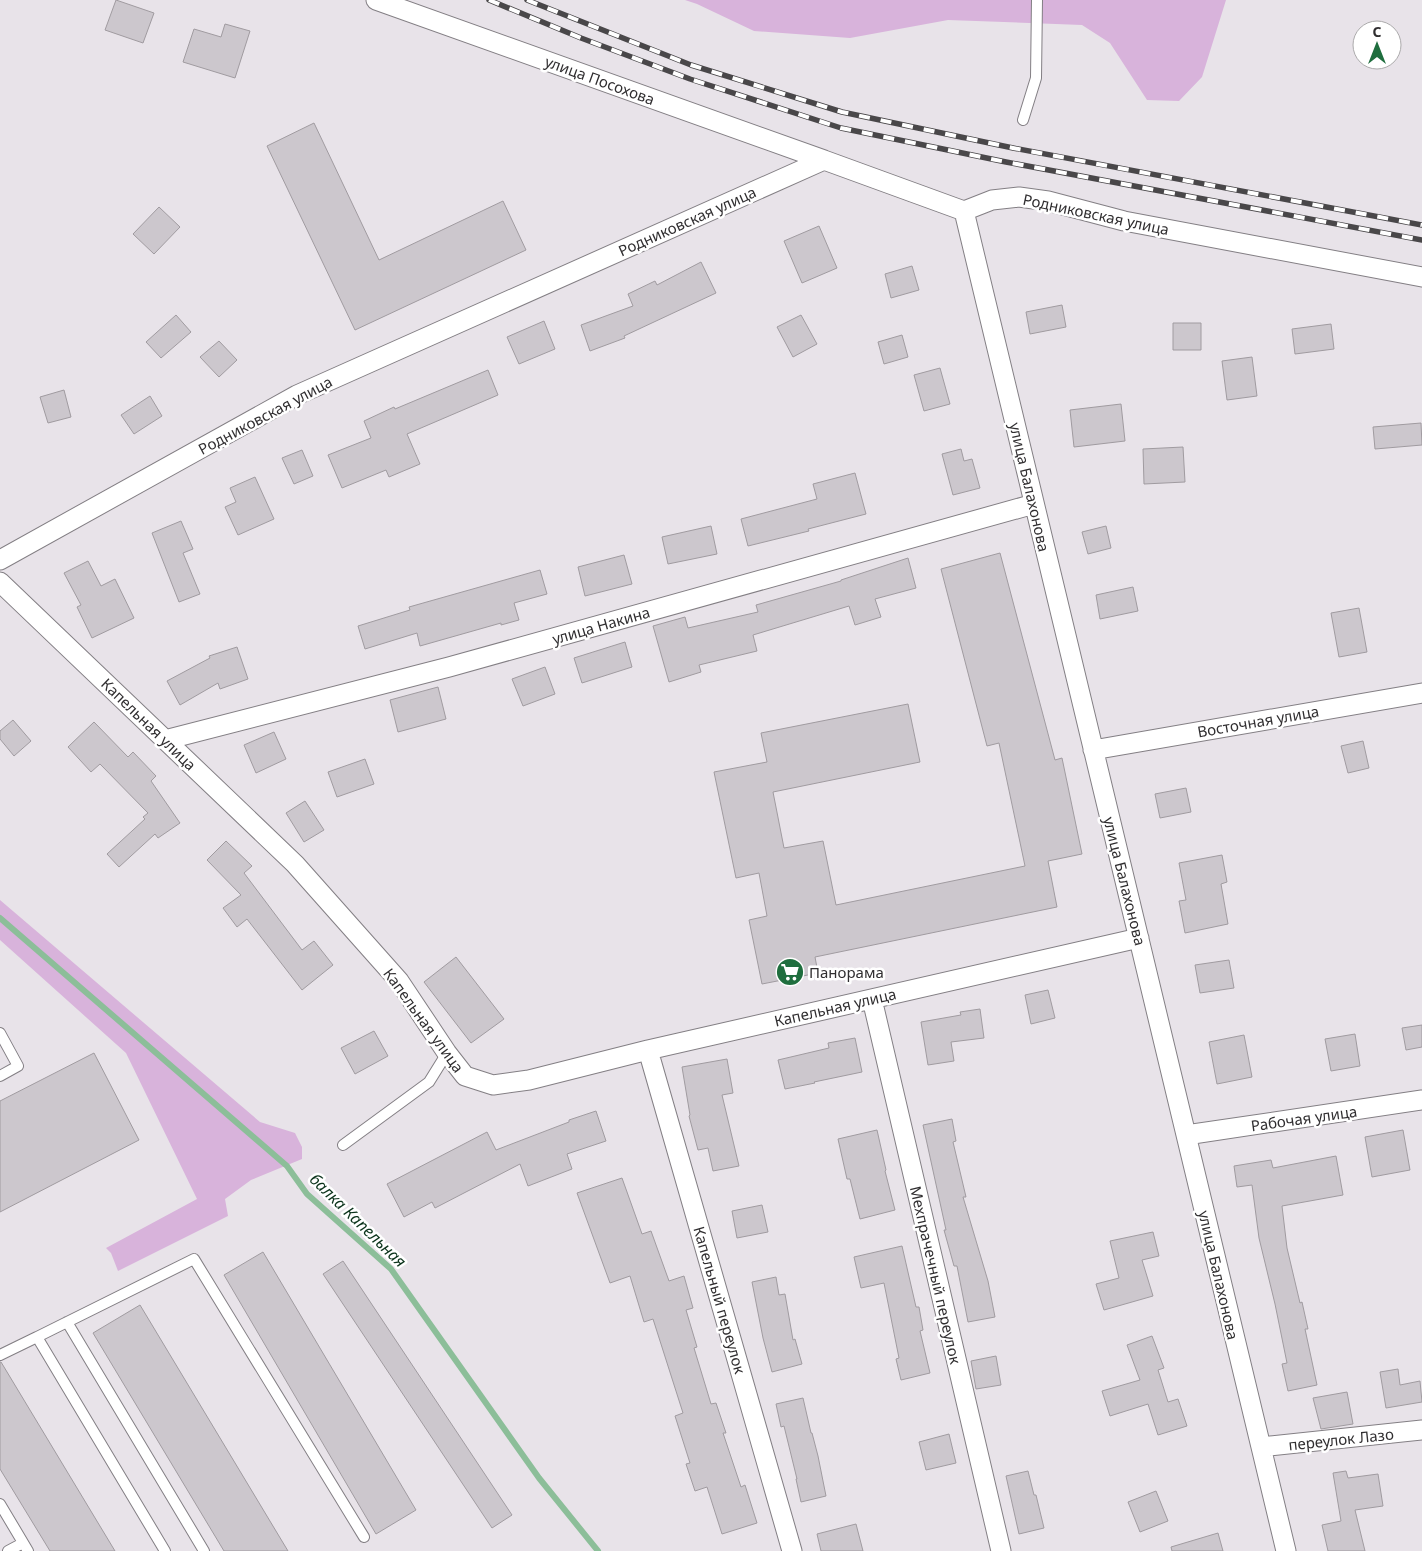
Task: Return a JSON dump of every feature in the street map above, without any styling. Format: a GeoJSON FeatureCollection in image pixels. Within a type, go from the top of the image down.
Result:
{"type":"FeatureCollection","features":[{"type":"Feature","properties":{"kind":"street","name":"улица Посохова"},"geometry":{"type":"LineString","coordinates":[[376,0],[824,160]]}},
{"type":"Feature","properties":{"kind":"street"},"geometry":{"type":"LineString","coordinates":[[824,160],[964,211]]}},
{"type":"Feature","properties":{"kind":"street","name":"Родниковская улица"},"geometry":{"type":"LineString","coordinates":[[0,560],[296,395],[824,160]]}},
{"type":"Feature","properties":{"kind":"street","name":"Родниковская улица"},"geometry":{"type":"LineString","coordinates":[[964,211],[992,200],[1019,197],[1048,200],[1124,221],[1422,277]]}},
{"type":"Feature","properties":{"kind":"street","name":"улица Балахонова"},"geometry":{"type":"LineString","coordinates":[[964,211],[1286,1551]]}},
{"type":"Feature","properties":{"kind":"street","name":"улица Накина"},"geometry":{"type":"LineString","coordinates":[[165,740],[449,667],[1034,504]]}},
{"type":"Feature","properties":{"kind":"street","name":"Капельная улица"},"geometry":{"type":"LineString","coordinates":[[0,582],[295,864],[398,981],[447,1054],[465,1076],[493,1085],[529,1080],[648,1050],[1139,938]]}},
{"type":"Feature","properties":{"kind":"street","name":"Восточная улица"},"geometry":{"type":"LineString","coordinates":[[1094,750],[1422,693]]}},
{"type":"Feature","properties":{"kind":"street","name":"Мехпрачечный переулок"},"geometry":{"type":"LineString","coordinates":[[872,999],[1001,1551]]}},
{"type":"Feature","properties":{"kind":"street","name":"Капельный переулок"},"geometry":{"type":"LineString","coordinates":[[648,1050],[792,1551]]}},
{"type":"Feature","properties":{"kind":"street","name":"Рабочая улица"},"geometry":{"type":"LineString","coordinates":[[1186,1135],[1422,1100]]}},
{"type":"Feature","properties":{"kind":"street","name":"переулок Лазо"},"geometry":{"type":"LineString","coordinates":[[1261,1447],[1422,1430]]}},
{"type":"Feature","properties":{"kind":"lane"},"geometry":{"type":"LineString","coordinates":[[1023,120],[1036,78],[1037,0]]}},
{"type":"Feature","properties":{"kind":"lane"},"geometry":{"type":"LineString","coordinates":[[0,1033],[18,1066],[0,1076]]}},
{"type":"Feature","properties":{"kind":"lane"},"geometry":{"type":"LineString","coordinates":[[343,1145],[429,1082],[447,1054]]}},
{"type":"Feature","properties":{"kind":"lane"},"geometry":{"type":"LineString","coordinates":[[0,1355],[194,1259],[364,1537]]}},
{"type":"Feature","properties":{"kind":"lane"},"geometry":{"type":"LineString","coordinates":[[67,1322],[204,1551]]}},
{"type":"Feature","properties":{"kind":"lane"},"geometry":{"type":"LineString","coordinates":[[37,1337],[166,1551]]}},
{"type":"Feature","properties":{"kind":"lane"},"geometry":{"type":"LineString","coordinates":[[0,1504],[25,1547],[8,1551]]}},
{"type":"Feature","properties":{"kind":"shaded area"},"geometry":{"type":"Polygon","coordinates":[[[685,0],[1226,0],[1202,77],[1179,101],[1147,100],[1110,43],[1082,25],[948,20],[850,38],[754,31],[685,0]]]}},
{"type":"Feature","properties":{"kind":"shaded area"},"geometry":{"type":"Polygon","coordinates":[[[0,900],[260,1122],[295,1133],[302,1147],[302,1159],[251,1180],[225,1199],[228,1216],[118,1271],[111,1253],[106,1248],[197,1199],[126,1053],[0,940],[0,900]]]}},
{"type":"Feature","properties":{"kind":"building"},"geometry":{"type":"Polygon","coordinates":[[[116,0],[154,13],[143,43],[105,30],[116,0]]]}},
{"type":"Feature","properties":{"kind":"building"},"geometry":{"type":"Polygon","coordinates":[[[225,24],[250,31],[235,78],[183,62],[194,29],[221,37],[225,24]]]}},
{"type":"Feature","properties":{"kind":"building"},"geometry":{"type":"Polygon","coordinates":[[[314,123],[379,260],[503,201],[526,250],[355,330],[267,146],[314,123]]]}},
{"type":"Feature","properties":{"kind":"building"},"geometry":{"type":"Polygon","coordinates":[[[159,207],[180,227],[154,254],[133,234],[159,207]]]}},
{"type":"Feature","properties":{"kind":"building"},"geometry":{"type":"Polygon","coordinates":[[[819,226],[837,268],[802,283],[784,241],[819,226]]]}},
{"type":"Feature","properties":{"kind":"building"},"geometry":{"type":"Polygon","coordinates":[[[701,262],[716,293],[624,336],[625,338],[590,351],[581,325],[633,306],[628,294],[655,281],[657,285],[701,262]]]}},
{"type":"Feature","properties":{"kind":"building"},"geometry":{"type":"Polygon","coordinates":[[[912,266],[919,290],[891,298],[885,274],[912,266]]]}},
{"type":"Feature","properties":{"kind":"building"},"geometry":{"type":"Polygon","coordinates":[[[1062,305],[1066,327],[1030,334],[1026,312],[1062,305]]]}},
{"type":"Feature","properties":{"kind":"building"},"geometry":{"type":"Polygon","coordinates":[[[176,315],[191,332],[161,358],[146,342],[176,315]]]}},
{"type":"Feature","properties":{"kind":"building"},"geometry":{"type":"Polygon","coordinates":[[[801,315],[817,344],[793,357],[777,327],[801,315]]]}},
{"type":"Feature","properties":{"kind":"building"},"geometry":{"type":"Polygon","coordinates":[[[544,321],[555,349],[519,364],[507,337],[544,321]]]}},
{"type":"Feature","properties":{"kind":"building"},"geometry":{"type":"Polygon","coordinates":[[[1173,323],[1201,323],[1201,350],[1173,350],[1173,323]]]}},
{"type":"Feature","properties":{"kind":"building"},"geometry":{"type":"Polygon","coordinates":[[[1331,324],[1334,349],[1295,354],[1292,329],[1331,324]]]}},
{"type":"Feature","properties":{"kind":"building"},"geometry":{"type":"Polygon","coordinates":[[[902,335],[908,357],[884,364],[878,342],[902,335]]]}},
{"type":"Feature","properties":{"kind":"building"},"geometry":{"type":"Polygon","coordinates":[[[219,341],[237,360],[219,377],[200,357],[219,341]]]}},
{"type":"Feature","properties":{"kind":"building"},"geometry":{"type":"Polygon","coordinates":[[[1252,357],[1257,396],[1227,400],[1222,361],[1252,357]]]}},
{"type":"Feature","properties":{"kind":"building"},"geometry":{"type":"Polygon","coordinates":[[[940,368],[950,404],[924,411],[914,375],[940,368]]]}},
{"type":"Feature","properties":{"kind":"building"},"geometry":{"type":"Polygon","coordinates":[[[488,370],[498,395],[407,434],[420,464],[389,477],[386,470],[342,488],[328,455],[371,438],[364,421],[394,407],[395,409],[488,370]]]}},
{"type":"Feature","properties":{"kind":"building"},"geometry":{"type":"Polygon","coordinates":[[[64,390],[71,417],[48,423],[40,397],[64,390]]]}},
{"type":"Feature","properties":{"kind":"building"},"geometry":{"type":"Polygon","coordinates":[[[150,396],[162,416],[134,434],[121,415],[150,396]]]}},
{"type":"Feature","properties":{"kind":"building"},"geometry":{"type":"Polygon","coordinates":[[[1121,404],[1125,441],[1074,447],[1070,410],[1121,404]]]}},
{"type":"Feature","properties":{"kind":"building"},"geometry":{"type":"Polygon","coordinates":[[[1421,423],[1422,445],[1375,449],[1373,427],[1421,423]]]}},
{"type":"Feature","properties":{"kind":"building"},"geometry":{"type":"Polygon","coordinates":[[[1183,447],[1185,482],[1144,484],[1143,449],[1183,447]]]}},
{"type":"Feature","properties":{"kind":"building"},"geometry":{"type":"Polygon","coordinates":[[[961,449],[964,461],[972,459],[980,488],[953,495],[942,454],[961,449]]]}},
{"type":"Feature","properties":{"kind":"building"},"geometry":{"type":"Polygon","coordinates":[[[302,450],[313,476],[294,484],[282,458],[302,450]]]}},
{"type":"Feature","properties":{"kind":"building"},"geometry":{"type":"Polygon","coordinates":[[[855,473],[866,514],[748,546],[741,519],[817,499],[813,484],[855,473]]]}},
{"type":"Feature","properties":{"kind":"building"},"geometry":{"type":"Polygon","coordinates":[[[255,477],[274,519],[238,535],[225,507],[236,502],[230,488],[255,477]]]}},
{"type":"Feature","properties":{"kind":"building"},"geometry":{"type":"Polygon","coordinates":[[[181,521],[193,549],[183,553],[200,594],[179,602],[152,533],[181,521]]]}},
{"type":"Feature","properties":{"kind":"building"},"geometry":{"type":"Polygon","coordinates":[[[711,526],[717,554],[668,564],[662,537],[711,526]]]}},
{"type":"Feature","properties":{"kind":"building"},"geometry":{"type":"Polygon","coordinates":[[[1106,526],[1111,548],[1088,554],[1082,532],[1106,526]]]}},
{"type":"Feature","properties":{"kind":"building"},"geometry":{"type":"Polygon","coordinates":[[[1000,553],[1055,760],[1062,758],[1082,854],[1048,861],[1057,907],[815,957],[818,973],[762,984],[749,920],[767,916],[759,873],[736,878],[714,772],[767,762],[761,733],[908,704],[920,762],[773,792],[784,848],[823,841],[836,905],[1025,866],[999,743],[987,746],[941,569],[1000,553]]]}},
{"type":"Feature","properties":{"kind":"building"},"geometry":{"type":"Polygon","coordinates":[[[624,555],[632,584],[585,596],[578,567],[624,555]]]}},
{"type":"Feature","properties":{"kind":"building"},"geometry":{"type":"Polygon","coordinates":[[[908,558],[916,588],[875,599],[881,617],[855,625],[849,606],[753,635],[757,651],[699,665],[701,672],[669,682],[653,626],[685,617],[688,628],[758,612],[756,605],[841,581],[908,558]]]}},
{"type":"Feature","properties":{"kind":"building"},"geometry":{"type":"Polygon","coordinates":[[[88,561],[101,586],[115,579],[134,618],[92,638],[77,607],[81,605],[64,573],[88,561]]]}},
{"type":"Feature","properties":{"kind":"building"},"geometry":{"type":"Polygon","coordinates":[[[540,570],[547,594],[514,603],[519,620],[501,625],[501,623],[420,646],[417,633],[365,649],[358,626],[410,610],[409,607],[540,570]]]}},
{"type":"Feature","properties":{"kind":"building"},"geometry":{"type":"Polygon","coordinates":[[[1133,587],[1138,611],[1100,619],[1096,595],[1133,587]]]}},
{"type":"Feature","properties":{"kind":"building"},"geometry":{"type":"Polygon","coordinates":[[[1359,608],[1367,652],[1339,657],[1331,613],[1359,608]]]}},
{"type":"Feature","properties":{"kind":"building"},"geometry":{"type":"Polygon","coordinates":[[[625,642],[632,667],[582,683],[574,658],[625,642]]]}},
{"type":"Feature","properties":{"kind":"building"},"geometry":{"type":"Polygon","coordinates":[[[237,647],[248,679],[220,689],[218,683],[180,705],[167,681],[210,658],[209,656],[237,647]]]}},
{"type":"Feature","properties":{"kind":"building"},"geometry":{"type":"Polygon","coordinates":[[[545,667],[555,694],[523,706],[512,679],[545,667]]]}},
{"type":"Feature","properties":{"kind":"building"},"geometry":{"type":"Polygon","coordinates":[[[438,687],[446,719],[398,732],[390,700],[438,687]]]}},
{"type":"Feature","properties":{"kind":"building"},"geometry":{"type":"Polygon","coordinates":[[[13,720],[31,741],[14,756],[0,739],[0,731],[13,720]]]}},
{"type":"Feature","properties":{"kind":"building"},"geometry":{"type":"Polygon","coordinates":[[[94,722],[128,757],[133,752],[156,776],[151,781],[180,823],[158,838],[155,834],[119,867],[107,854],[145,819],[143,817],[148,813],[100,764],[91,772],[68,747],[94,722]]]}},
{"type":"Feature","properties":{"kind":"building"},"geometry":{"type":"Polygon","coordinates":[[[274,732],[286,759],[256,773],[244,745],[274,732]]]}},
{"type":"Feature","properties":{"kind":"building"},"geometry":{"type":"Polygon","coordinates":[[[1363,741],[1369,768],[1348,773],[1341,746],[1363,741]]]}},
{"type":"Feature","properties":{"kind":"building"},"geometry":{"type":"Polygon","coordinates":[[[365,759],[374,784],[337,797],[328,772],[365,759]]]}},
{"type":"Feature","properties":{"kind":"building"},"geometry":{"type":"Polygon","coordinates":[[[1186,788],[1191,812],[1160,818],[1155,794],[1186,788]]]}},
{"type":"Feature","properties":{"kind":"building"},"geometry":{"type":"Polygon","coordinates":[[[305,801],[324,830],[304,842],[286,813],[305,801]]]}},
{"type":"Feature","properties":{"kind":"building"},"geometry":{"type":"Polygon","coordinates":[[[226,841],[252,866],[244,873],[302,950],[314,941],[333,965],[302,990],[247,919],[237,927],[223,908],[241,895],[207,860],[226,841]]]}},
{"type":"Feature","properties":{"kind":"building"},"geometry":{"type":"Polygon","coordinates":[[[1222,855],[1227,882],[1221,884],[1228,924],[1185,933],[1179,901],[1186,900],[1179,863],[1222,855]]]}},
{"type":"Feature","properties":{"kind":"building"},"geometry":{"type":"Polygon","coordinates":[[[456,957],[504,1019],[471,1043],[424,982],[456,957]]]}},
{"type":"Feature","properties":{"kind":"building"},"geometry":{"type":"Polygon","coordinates":[[[1229,960],[1234,988],[1200,993],[1195,965],[1229,960]]]}},
{"type":"Feature","properties":{"kind":"building"},"geometry":{"type":"Polygon","coordinates":[[[1048,990],[1055,1018],[1031,1024],[1025,995],[1048,990]]]}},
{"type":"Feature","properties":{"kind":"building"},"geometry":{"type":"Polygon","coordinates":[[[980,1009],[984,1038],[951,1042],[954,1061],[928,1065],[921,1022],[961,1015],[960,1012],[980,1009]]]}},
{"type":"Feature","properties":{"kind":"building"},"geometry":{"type":"Polygon","coordinates":[[[1422,1025],[1422,1047],[1406,1050],[1402,1028],[1422,1025]]]}},
{"type":"Feature","properties":{"kind":"building"},"geometry":{"type":"Polygon","coordinates":[[[374,1031],[388,1056],[355,1074],[341,1048],[374,1031]]]}},
{"type":"Feature","properties":{"kind":"building"},"geometry":{"type":"Polygon","coordinates":[[[1355,1034],[1360,1066],[1331,1071],[1325,1039],[1355,1034]]]}},
{"type":"Feature","properties":{"kind":"building"},"geometry":{"type":"Polygon","coordinates":[[[1244,1035],[1252,1077],[1217,1084],[1209,1042],[1244,1035]]]}},
{"type":"Feature","properties":{"kind":"building"},"geometry":{"type":"Polygon","coordinates":[[[855,1038],[862,1072],[785,1089],[778,1060],[829,1048],[828,1043],[855,1038]]]}},
{"type":"Feature","properties":{"kind":"building"},"geometry":{"type":"Polygon","coordinates":[[[94,1053],[139,1140],[0,1212],[0,1101],[94,1053]]]}},
{"type":"Feature","properties":{"kind":"building"},"geometry":{"type":"Polygon","coordinates":[[[727,1059],[733,1093],[722,1095],[739,1166],[713,1171],[708,1148],[698,1150],[689,1116],[682,1067],[727,1059]]]}},
{"type":"Feature","properties":{"kind":"building"},"geometry":{"type":"Polygon","coordinates":[[[596,1111],[606,1141],[567,1154],[572,1169],[528,1186],[520,1164],[435,1208],[432,1202],[404,1217],[387,1184],[487,1132],[496,1150],[596,1111]]]}},
{"type":"Feature","properties":{"kind":"building"},"geometry":{"type":"Polygon","coordinates":[[[952,1119],[956,1141],[953,1142],[966,1197],[963,1197],[988,1281],[995,1317],[968,1322],[957,1266],[954,1266],[944,1230],[946,1230],[923,1125],[952,1119]]]}},
{"type":"Feature","properties":{"kind":"building"},"geometry":{"type":"Polygon","coordinates":[[[877,1130],[895,1210],[860,1219],[850,1179],[847,1179],[838,1139],[877,1130]]]}},
{"type":"Feature","properties":{"kind":"building"},"geometry":{"type":"Polygon","coordinates":[[[1403,1130],[1410,1170],[1372,1177],[1365,1137],[1403,1130]]]}},
{"type":"Feature","properties":{"kind":"building"},"geometry":{"type":"Polygon","coordinates":[[[1336,1156],[1343,1195],[1282,1206],[1287,1248],[1308,1329],[1305,1329],[1317,1385],[1288,1391],[1282,1364],[1287,1363],[1259,1238],[1252,1185],[1237,1187],[1234,1166],[1271,1160],[1273,1168],[1336,1156]]]}},
{"type":"Feature","properties":{"kind":"building"},"geometry":{"type":"Polygon","coordinates":[[[622,1178],[642,1234],[651,1231],[669,1281],[684,1276],[693,1308],[686,1310],[697,1347],[694,1348],[711,1404],[716,1403],[726,1433],[723,1433],[741,1487],[745,1485],[757,1523],[722,1534],[707,1487],[695,1491],[686,1464],[690,1463],[675,1416],[683,1413],[653,1319],[644,1322],[630,1276],[610,1283],[577,1193],[622,1178]]]}},
{"type":"Feature","properties":{"kind":"building"},"geometry":{"type":"Polygon","coordinates":[[[762,1205],[768,1232],[737,1238],[732,1211],[762,1205]]]}},
{"type":"Feature","properties":{"kind":"building"},"geometry":{"type":"Polygon","coordinates":[[[1153,1232],[1159,1256],[1142,1260],[1153,1296],[1104,1310],[1096,1284],[1119,1278],[1110,1241],[1153,1232]]]}},
{"type":"Feature","properties":{"kind":"building"},"geometry":{"type":"Polygon","coordinates":[[[902,1246],[916,1307],[919,1307],[923,1330],[920,1331],[930,1373],[901,1380],[896,1359],[899,1358],[884,1283],[861,1288],[854,1257],[902,1246]]]}},
{"type":"Feature","properties":{"kind":"building"},"geometry":{"type":"Polygon","coordinates":[[[263,1252],[416,1510],[376,1534],[224,1275],[263,1252]]]}},
{"type":"Feature","properties":{"kind":"building"},"geometry":{"type":"Polygon","coordinates":[[[343,1261],[512,1515],[492,1528],[323,1274],[343,1261]]]}},
{"type":"Feature","properties":{"kind":"building"},"geometry":{"type":"Polygon","coordinates":[[[776,1277],[779,1295],[785,1294],[793,1340],[795,1339],[802,1364],[772,1372],[752,1282],[776,1277]]]}},
{"type":"Feature","properties":{"kind":"building"},"geometry":{"type":"Polygon","coordinates":[[[140,1305],[288,1551],[224,1551],[93,1333],[140,1305]]]}},
{"type":"Feature","properties":{"kind":"building"},"geometry":{"type":"Polygon","coordinates":[[[1152,1336],[1164,1368],[1158,1370],[1168,1402],[1178,1399],[1187,1426],[1158,1435],[1148,1404],[1110,1416],[1102,1391],[1140,1380],[1127,1345],[1152,1336]]]}},
{"type":"Feature","properties":{"kind":"building"},"geometry":{"type":"Polygon","coordinates":[[[996,1356],[1001,1385],[976,1389],[971,1361],[996,1356]]]}},
{"type":"Feature","properties":{"kind":"building"},"geometry":{"type":"Polygon","coordinates":[[[0,1362],[115,1551],[50,1551],[0,1469],[0,1362]]]}},
{"type":"Feature","properties":{"kind":"building"},"geometry":{"type":"Polygon","coordinates":[[[1398,1369],[1400,1385],[1420,1381],[1422,1402],[1386,1408],[1380,1372],[1398,1369]]]}},
{"type":"Feature","properties":{"kind":"building"},"geometry":{"type":"Polygon","coordinates":[[[1347,1392],[1353,1424],[1321,1429],[1313,1398],[1347,1392]]]}},
{"type":"Feature","properties":{"kind":"building"},"geometry":{"type":"Polygon","coordinates":[[[803,1398],[826,1496],[801,1502],[784,1426],[781,1427],[776,1404],[803,1398]]]}},
{"type":"Feature","properties":{"kind":"building"},"geometry":{"type":"Polygon","coordinates":[[[949,1434],[956,1463],[926,1470],[919,1442],[949,1434]]]}},
{"type":"Feature","properties":{"kind":"building"},"geometry":{"type":"Polygon","coordinates":[[[1028,1471],[1044,1528],[1019,1534],[1006,1476],[1028,1471]]]}},
{"type":"Feature","properties":{"kind":"building"},"geometry":{"type":"Polygon","coordinates":[[[1346,1471],[1348,1478],[1378,1474],[1383,1506],[1355,1510],[1365,1551],[1328,1551],[1322,1525],[1341,1521],[1333,1473],[1346,1471]]]}},
{"type":"Feature","properties":{"kind":"building"},"geometry":{"type":"Polygon","coordinates":[[[1156,1491],[1168,1521],[1140,1532],[1128,1502],[1156,1491]]]}},
{"type":"Feature","properties":{"kind":"building"},"geometry":{"type":"Polygon","coordinates":[[[856,1524],[863,1551],[821,1551],[817,1534],[856,1524]]]}},
{"type":"Feature","properties":{"kind":"building"},"geometry":{"type":"Polygon","coordinates":[[[1218,1533],[1223,1551],[1172,1551],[1171,1547],[1218,1533]]]}},
{"type":"Feature","properties":{"kind":"waterway","name":"балка Капельная"},"geometry":{"type":"LineString","coordinates":[[0,918],[287,1166],[307,1194],[391,1269],[539,1478],[598,1551]]}},
{"type":"Feature","properties":{"kind":"railway"},"geometry":{"type":"LineString","coordinates":[[489,0],[581,38],[690,79],[841,128],[1006,162],[1422,240]]}},
{"type":"Feature","properties":{"kind":"railway"},"geometry":{"type":"LineString","coordinates":[[527,0],[691,65],[842,112],[1013,148],[1422,225]]}},
{"type":"Feature","properties":{"kind":"place","name":"Панорама"},"geometry":{"type":"Point","coordinates":[790,972]}}]}
